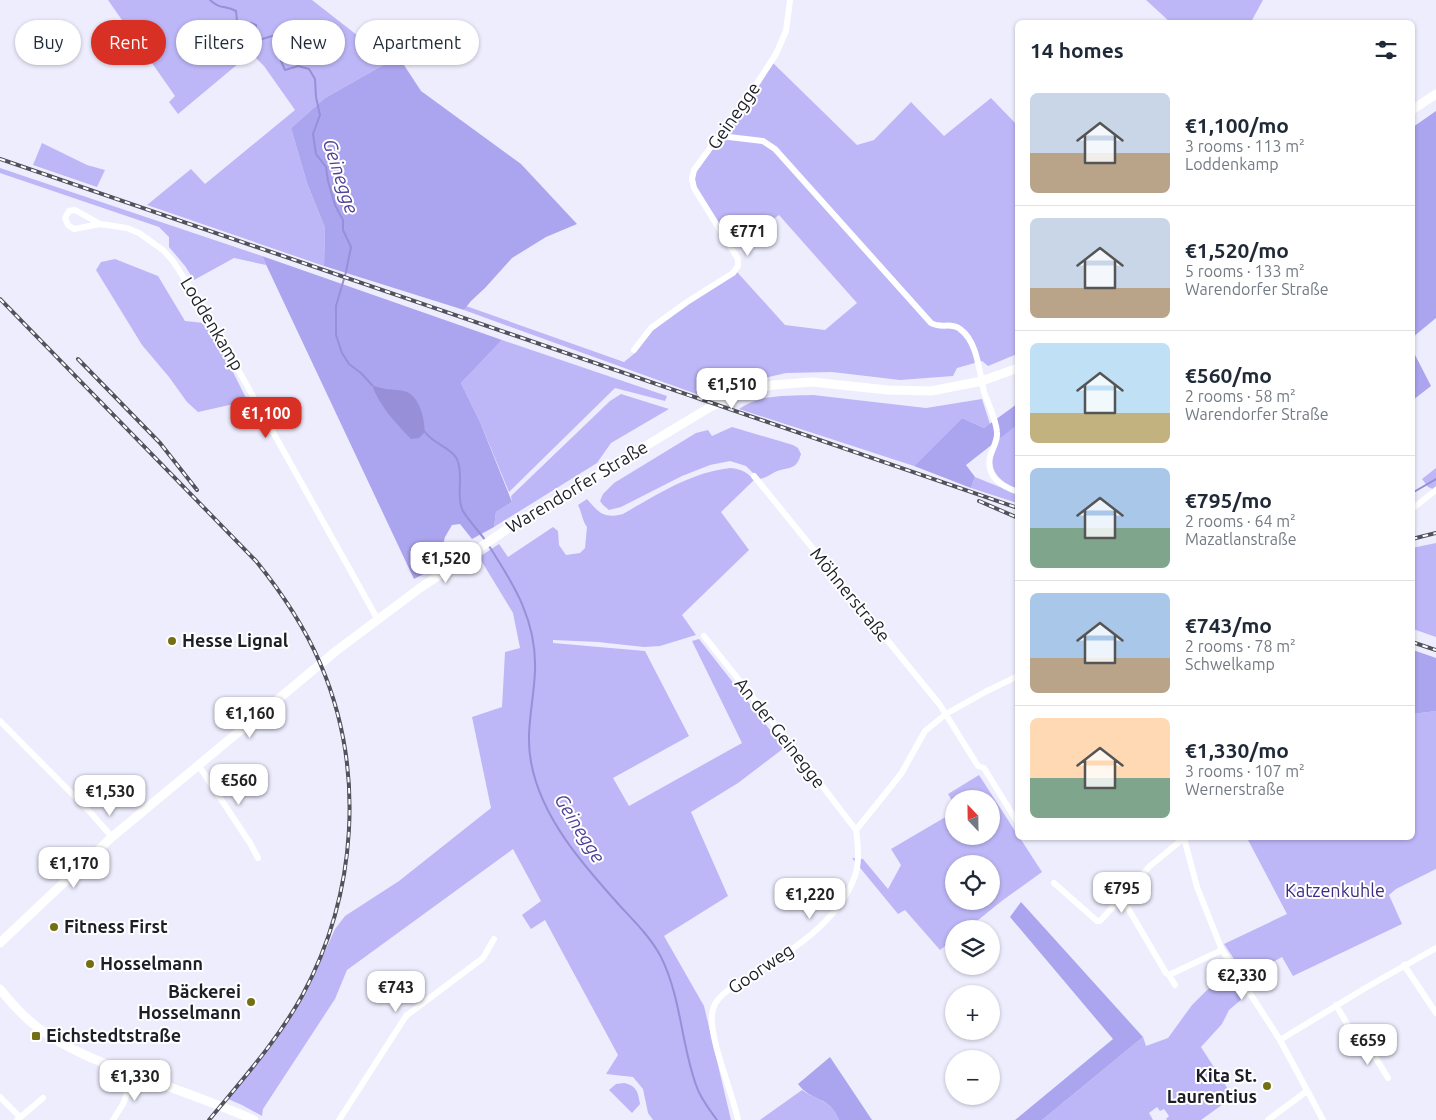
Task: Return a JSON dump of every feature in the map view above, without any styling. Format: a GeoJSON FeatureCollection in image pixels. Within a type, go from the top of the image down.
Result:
{"type":"FeatureCollection","features":[{"type":"Feature","properties":{"kind":"street","name":"Geinegge"},"geometry":{"type":"LineString","coordinates":[[634,350],[651,328],[687,302],[733,273],[738,266],[738,259],[694,188],[692,178],[694,170],[752,91],[776,54],[786,30],[790,0]]}},
{"type":"Feature","properties":{"kind":"street"},"geometry":{"type":"LineString","coordinates":[[1415,108],[1436,94]]}},
{"type":"Feature","properties":{"kind":"street"},"geometry":{"type":"LineString","coordinates":[[726,125],[734,137]]}},
{"type":"Feature","properties":{"kind":"street"},"geometry":{"type":"LineString","coordinates":[[720,136],[763,141],[775,149],[931,323],[941,327],[955,326],[968,338],[974,351],[997,430],[997,438],[990,458],[989,468],[995,480],[1015,491]]}},
{"type":"Feature","properties":{"kind":"street","name":"Loddenkamp"},"geometry":{"type":"LineString","coordinates":[[100,224],[76,210],[70,211],[65,218],[68,225],[74,229],[100,224],[127,228],[139,233],[164,250],[192,287],[378,620]]}},
{"type":"Feature","properties":{"kind":"street","name":"Warendorfer Straße"},"geometry":{"type":"LineString","coordinates":[[0,943],[112,837],[322,662],[467,555],[712,406],[750,390],[773,385],[812,382],[888,390],[931,391],[982,381],[1015,369]]}},
{"type":"Feature","properties":{"kind":"street","name":"Möhnerstraße"},"geometry":{"type":"LineString","coordinates":[[754,476],[946,714],[978,766],[984,768],[1015,818]]}},
{"type":"Feature","properties":{"kind":"street"},"geometry":{"type":"LineString","coordinates":[[1415,507],[1436,490]]}},
{"type":"Feature","properties":{"kind":"street","name":"An der Geinegge"},"geometry":{"type":"LineString","coordinates":[[704,636],[856,830]]}},
{"type":"Feature","properties":{"kind":"street"},"geometry":{"type":"LineString","coordinates":[[856,830],[901,774],[925,731],[946,714],[1015,677]]}},
{"type":"Feature","properties":{"kind":"street"},"geometry":{"type":"LineString","coordinates":[[1001,684],[1015,682]]}},
{"type":"Feature","properties":{"kind":"street"},"geometry":{"type":"LineString","coordinates":[[0,721],[90,812],[112,837]]}},
{"type":"Feature","properties":{"kind":"street"},"geometry":{"type":"LineString","coordinates":[[199,766],[258,858]]}},
{"type":"Feature","properties":{"kind":"street","name":"Goorweg"},"geometry":{"type":"LineString","coordinates":[[738,1120],[717,1050],[711,1015],[713,1006],[727,991],[806,938],[823,924],[841,902],[855,875],[858,847],[856,830]]}},
{"type":"Feature","properties":{"kind":"street"},"geometry":{"type":"LineString","coordinates":[[1054,883],[1097,921],[1103,920],[1150,866],[1182,840]]}},
{"type":"Feature","properties":{"kind":"street"},"geometry":{"type":"LineString","coordinates":[[1185,840],[1197,886],[1222,950],[1280,1040],[1323,1120]]}},
{"type":"Feature","properties":{"kind":"street"},"geometry":{"type":"LineString","coordinates":[[1122,898],[1175,985]]}},
{"type":"Feature","properties":{"kind":"street"},"geometry":{"type":"LineString","coordinates":[[339,1120],[406,1016],[483,958],[494,939]]}},
{"type":"Feature","properties":{"kind":"street"},"geometry":{"type":"LineString","coordinates":[[1280,1040],[1336,1005],[1436,948]]}},
{"type":"Feature","properties":{"kind":"street"},"geometry":{"type":"LineString","coordinates":[[1169,975],[1222,950]]}},
{"type":"Feature","properties":{"kind":"street"},"geometry":{"type":"LineString","coordinates":[[1404,965],[1436,1013]]}},
{"type":"Feature","properties":{"kind":"street"},"geometry":{"type":"LineString","coordinates":[[0,989],[22,1014],[38,1028],[82,1053],[254,1120]]}},
{"type":"Feature","properties":{"kind":"street"},"geometry":{"type":"LineString","coordinates":[[1336,1005],[1356,1039],[1366,1042],[1388,1078]]}},
{"type":"Feature","properties":{"kind":"street"},"geometry":{"type":"LineString","coordinates":[[114,1120],[123,1104],[134,1074]]}},
{"type":"Feature","properties":{"kind":"street"},"geometry":{"type":"LineString","coordinates":[[1268,1120],[1308,1091]]}},
{"type":"Feature","properties":{"kind":"street"},"geometry":{"type":"LineString","coordinates":[[0,1098],[18,1119],[43,1098]]}},
{"type":"Feature","properties":{"kind":"green space"},"geometry":{"type":"Polygon","coordinates":[[[108,0],[312,0],[338,20],[272,20],[272,65],[345,65],[345,26],[355,34],[355,65],[383,65],[325,98],[291,128],[307,183],[325,228],[324,266],[147,205],[191,169],[205,184],[295,110],[262,64],[262,20],[176,20],[176,65],[237,65],[178,114],[169,102],[175,96],[153,65],[166,65],[166,20],[122,20],[108,0]]]}},
{"type":"Feature","properties":{"kind":"green space"},"geometry":{"type":"Polygon","coordinates":[[[1146,0],[1263,0],[1252,20],[1168,20],[1146,0]]]}},
{"type":"Feature","properties":{"kind":"green space"},"geometry":{"type":"Polygon","coordinates":[[[773,63],[857,145],[874,140],[911,102],[944,136],[991,98],[1015,123],[1015,355],[988,366],[982,361],[957,368],[953,376],[900,380],[832,372],[786,373],[751,381],[717,394],[713,400],[464,310],[466,306],[624,362],[635,353],[653,330],[688,304],[737,272],[785,325],[825,330],[857,303],[779,215],[734,248],[695,185],[695,174],[773,63]]]}},
{"type":"Feature","properties":{"kind":"green space"},"geometry":{"type":"Polygon","coordinates":[[[42,143],[87,165],[105,170],[97,187],[33,165],[42,143]]]}},
{"type":"Feature","properties":{"kind":"green space"},"geometry":{"type":"Polygon","coordinates":[[[0,168],[262,256],[266,265],[234,258],[194,280],[169,247],[169,237],[159,227],[0,173],[0,168]]]}},
{"type":"Feature","properties":{"kind":"green space"},"geometry":{"type":"Polygon","coordinates":[[[115,259],[158,276],[185,321],[204,323],[222,350],[246,398],[243,402],[198,412],[187,402],[142,345],[96,270],[101,262],[115,259]]]}},
{"type":"Feature","properties":{"kind":"green space"},"geometry":{"type":"Polygon","coordinates":[[[502,340],[667,396],[665,401],[615,388],[509,492],[480,422],[461,383],[502,340]]]}},
{"type":"Feature","properties":{"kind":"green space"},"geometry":{"type":"Polygon","coordinates":[[[621,394],[669,409],[611,443],[597,463],[494,527],[496,512],[512,502],[511,496],[610,401],[621,394]]]}},
{"type":"Feature","properties":{"kind":"green space"},"geometry":{"type":"Polygon","coordinates":[[[813,395],[926,408],[982,399],[990,424],[984,428],[962,418],[914,466],[739,409],[765,398],[813,395]]]}},
{"type":"Feature","properties":{"kind":"green space"},"geometry":{"type":"Polygon","coordinates":[[[1015,426],[1015,488],[1000,479],[992,464],[994,450],[998,441],[1015,426]]]}},
{"type":"Feature","properties":{"kind":"green space"},"geometry":{"type":"Polygon","coordinates":[[[732,427],[793,445],[798,448],[801,454],[797,464],[791,468],[780,470],[759,479],[746,466],[730,461],[710,465],[682,476],[621,507],[609,510],[600,501],[603,494],[614,483],[696,433],[708,430],[712,436],[732,427]]]}},
{"type":"Feature","properties":{"kind":"green space"},"geometry":{"type":"Polygon","coordinates":[[[730,468],[744,471],[754,480],[721,512],[749,550],[682,615],[696,635],[660,646],[644,647],[553,640],[553,643],[645,651],[689,736],[613,778],[629,806],[742,743],[692,641],[699,639],[784,748],[738,783],[691,812],[728,896],[664,936],[704,1006],[731,1120],[653,1120],[648,1113],[643,1089],[633,1077],[606,1074],[618,1055],[545,920],[531,929],[522,915],[541,901],[513,849],[347,970],[335,999],[263,1109],[262,1116],[228,1099],[274,1042],[288,1021],[312,981],[335,929],[345,916],[399,881],[491,808],[472,717],[502,707],[505,652],[520,648],[513,613],[479,557],[499,544],[508,557],[553,527],[558,531],[559,545],[566,555],[580,553],[585,548],[587,527],[578,505],[587,499],[602,514],[611,516],[623,514],[688,479],[716,470],[730,468]]]}},
{"type":"Feature","properties":{"kind":"green space"},"geometry":{"type":"Polygon","coordinates":[[[1436,468],[1436,486],[1433,489],[1428,487],[1422,479],[1436,468]]]}},
{"type":"Feature","properties":{"kind":"green space"},"geometry":{"type":"Polygon","coordinates":[[[975,477],[1015,493],[1015,502],[971,488],[975,477]]]}},
{"type":"Feature","properties":{"kind":"green space"},"geometry":{"type":"Polygon","coordinates":[[[1436,543],[1436,637],[1415,630],[1415,547],[1436,543]]]}},
{"type":"Feature","properties":{"kind":"green space","name":"Katzenkuhle"},"geometry":{"type":"Polygon","coordinates":[[[1436,711],[1436,869],[1396,889],[1389,895],[1402,924],[1293,976],[1282,957],[1246,977],[1224,944],[1287,914],[1248,840],[1415,840],[1415,714],[1436,711]]]}},
{"type":"Feature","properties":{"kind":"green space"},"geometry":{"type":"Polygon","coordinates":[[[979,775],[989,790],[955,790],[979,775]]]}},
{"type":"Feature","properties":{"kind":"green space"},"geometry":{"type":"Polygon","coordinates":[[[1000,808],[1015,831],[1015,840],[1021,840],[1042,872],[1000,902],[1000,855],[945,855],[945,910],[991,910],[978,920],[945,920],[945,946],[940,950],[905,910],[898,914],[852,858],[863,859],[888,889],[901,865],[891,849],[945,817],[945,845],[1000,845],[1000,808]]]}},
{"type":"Feature","properties":{"kind":"green space"},"geometry":{"type":"Polygon","coordinates":[[[1230,976],[1243,998],[1229,1010],[1222,1024],[1201,1047],[1233,1097],[1201,1120],[1167,1120],[1169,1116],[1164,1109],[1160,1111],[1157,1107],[1149,1113],[1153,1120],[1042,1120],[1143,1037],[1146,1046],[1168,1038],[1192,1005],[1207,990],[1230,976]]]}},
{"type":"Feature","properties":{"kind":"green space"},"geometry":{"type":"Polygon","coordinates":[[[624,1083],[634,1088],[638,1096],[640,1104],[632,1113],[609,1090],[616,1084],[624,1083]]]}},
{"type":"Feature","properties":{"kind":"green space"},"geometry":{"type":"Polygon","coordinates":[[[802,1090],[832,1108],[839,1120],[760,1120],[802,1090]]]}},
{"type":"Feature","properties":{"kind":"shaded area"},"geometry":{"type":"Polygon","coordinates":[[[383,65],[404,65],[421,91],[521,164],[577,224],[546,237],[512,258],[464,310],[324,266],[325,228],[307,183],[291,128],[325,98],[383,65]]]}},
{"type":"Feature","properties":{"kind":"shaded area"},"geometry":{"type":"Polygon","coordinates":[[[1436,111],[1436,318],[1415,335],[1415,126],[1436,111]]]}},
{"type":"Feature","properties":{"kind":"shaded area"},"geometry":{"type":"Polygon","coordinates":[[[262,256],[502,340],[461,383],[480,422],[512,502],[496,512],[494,527],[472,539],[460,524],[452,525],[445,537],[440,556],[433,569],[414,579],[262,256]]]}},
{"type":"Feature","properties":{"kind":"shaded area"},"geometry":{"type":"Polygon","coordinates":[[[1415,355],[1431,386],[1415,398],[1415,355]]]}},
{"type":"Feature","properties":{"kind":"shaded area"},"geometry":{"type":"Polygon","coordinates":[[[372,385],[384,389],[404,391],[414,397],[424,420],[425,432],[419,438],[411,439],[394,420],[375,393],[372,385]]]}},
{"type":"Feature","properties":{"kind":"shaded area"},"geometry":{"type":"Polygon","coordinates":[[[1015,405],[1015,427],[966,465],[975,477],[971,488],[914,466],[962,418],[984,428],[1015,405]]]}},
{"type":"Feature","properties":{"kind":"shaded area"},"geometry":{"type":"Polygon","coordinates":[[[1415,651],[1436,658],[1436,711],[1415,714],[1415,651]]]}},
{"type":"Feature","properties":{"kind":"shaded area"},"geometry":{"type":"Polygon","coordinates":[[[1021,902],[1143,1037],[1042,1120],[1015,1120],[1113,1039],[1010,917],[1021,902]]]}},
{"type":"Feature","properties":{"kind":"shaded area"},"geometry":{"type":"Polygon","coordinates":[[[830,1057],[872,1120],[839,1120],[830,1106],[808,1094],[798,1084],[830,1057]]]}},
{"type":"Feature","properties":{"kind":"waterway","name":"Geinegge"},"geometry":{"type":"LineString","coordinates":[[210,0],[217,5],[236,11],[237,21],[245,26],[251,23],[256,25],[256,38],[259,40],[284,35],[289,40],[288,50],[281,61],[285,70],[298,66],[309,69],[315,79],[320,115],[313,134],[316,154],[326,167],[335,205],[343,220],[343,230],[351,247],[336,306],[336,335],[342,353],[349,364],[372,385]]}},
{"type":"Feature","properties":{"kind":"waterway","name":"Geinegge"},"geometry":{"type":"LineString","coordinates":[[425,432],[433,440],[451,451],[457,459],[460,471],[460,503],[462,509],[485,540]]}},
{"type":"Feature","properties":{"kind":"waterway"},"geometry":{"type":"LineString","coordinates":[[1415,491],[1436,479]]}},
{"type":"Feature","properties":{"kind":"waterway","name":"Geinegge"},"geometry":{"type":"LineString","coordinates":[[489,546],[516,590],[532,636],[535,653],[535,671],[529,728],[529,751],[536,783],[544,803],[566,840],[579,858],[653,943],[661,957],[673,988],[696,1085],[702,1099],[717,1120]]}},
{"type":"Feature","properties":{"kind":"railway"},"geometry":{"type":"LineString","coordinates":[[0,159],[1015,507]]}},
{"type":"Feature","properties":{"kind":"railway"},"geometry":{"type":"LineString","coordinates":[[0,299],[256,561],[275,585],[300,623],[320,663],[335,704],[344,746],[349,788],[349,831],[344,874],[334,916],[320,957],[292,1013],[258,1060],[209,1120]]}},
{"type":"Feature","properties":{"kind":"railway"},"geometry":{"type":"LineString","coordinates":[[78,359],[160,443],[197,490]]}},
{"type":"Feature","properties":{"kind":"railway"},"geometry":{"type":"LineString","coordinates":[[979,501],[1015,517]]}},
{"type":"Feature","properties":{"kind":"railway"},"geometry":{"type":"LineString","coordinates":[[1415,538],[1436,533]]}},
{"type":"Feature","properties":{"kind":"railway"},"geometry":{"type":"LineString","coordinates":[[1415,643],[1436,650]]}},
{"type":"Feature","properties":{"kind":"place","name":"Hesse Lignal"},"geometry":{"type":"Point","coordinates":[172,641]}},
{"type":"Feature","properties":{"kind":"place","name":"Fitness First"},"geometry":{"type":"Point","coordinates":[54,927]}},
{"type":"Feature","properties":{"kind":"place","name":"Hosselmann"},"geometry":{"type":"Point","coordinates":[90,964]}},
{"type":"Feature","properties":{"kind":"place","name":"Bäckerei Hosselmann"},"geometry":{"type":"Point","coordinates":[251,1002]}},
{"type":"Feature","properties":{"kind":"place","name":"Eichstedtstraße"},"geometry":{"type":"Point","coordinates":[36,1036]}},
{"type":"Feature","properties":{"kind":"place","name":"Kita St. Laurentius"},"geometry":{"type":"Point","coordinates":[1267,1086]}}]}
